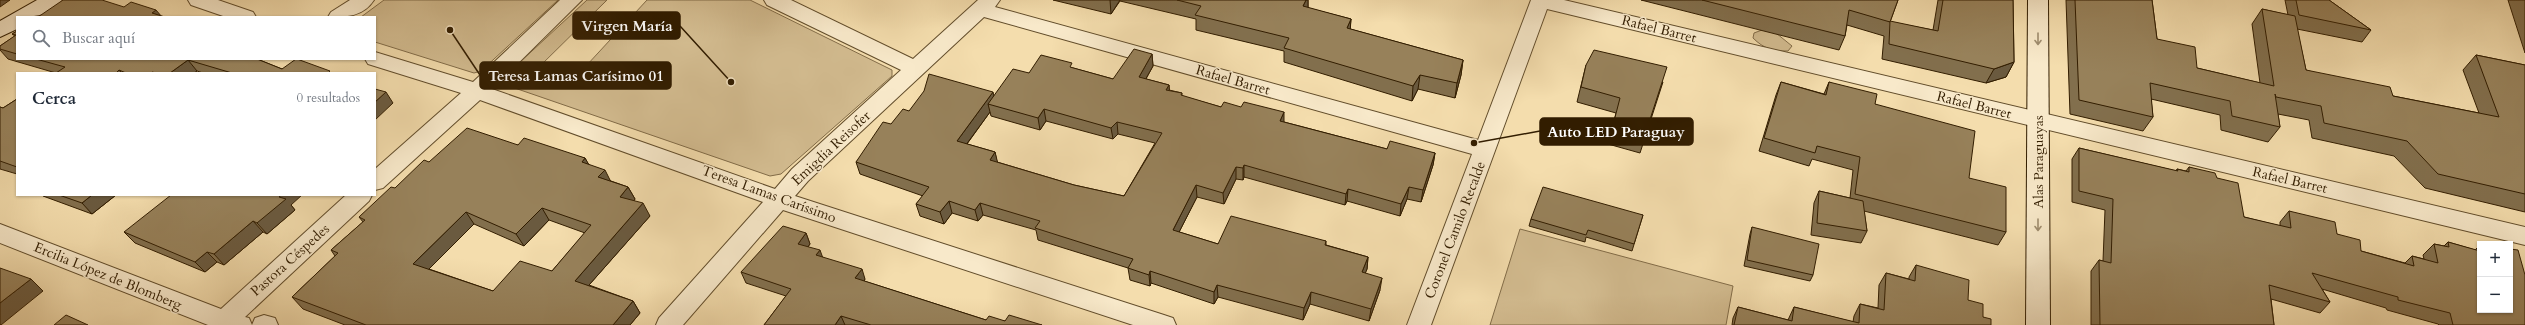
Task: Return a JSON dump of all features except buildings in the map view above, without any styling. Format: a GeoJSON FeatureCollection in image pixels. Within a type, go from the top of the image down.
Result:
{"type":"FeatureCollection","features":[{"type":"Feature","properties":{"kind":"street"},"geometry":{"type":"LineString","coordinates":[[24,16],[52,0]]}},
{"type":"Feature","properties":{"kind":"street"},"geometry":{"type":"LineString","coordinates":[[198,0],[243,16]]}},
{"type":"Feature","properties":{"kind":"street"},"geometry":{"type":"LineString","coordinates":[[340,16],[364,0]]}},
{"type":"Feature","properties":{"kind":"street"},"geometry":{"type":"LineString","coordinates":[[376,181],[477,91],[572,0]]}},
{"type":"Feature","properties":{"kind":"street"},"geometry":{"type":"LineString","coordinates":[[774,0],[917,69]]}},
{"type":"Feature","properties":{"kind":"street","name":"Rafael Barret"},"geometry":{"type":"LineString","coordinates":[[1541,0],[2038,121],[2525,236]]}},
{"type":"Feature","properties":{"kind":"street","name":"Coronel Camilo Recalde"},"geometry":{"type":"LineString","coordinates":[[1419,325],[1541,0]]}},
{"type":"Feature","properties":{"kind":"street","name":"Alas Paraguayas"},"geometry":{"type":"LineString","coordinates":[[2038,0],[2038,325]]}},
{"type":"Feature","properties":{"kind":"street","name":"Emigdia Reisofer"},"geometry":{"type":"LineString","coordinates":[[668,325],[800,176],[985,5]]}},
{"type":"Feature","properties":{"kind":"street","name":"Rafael Barret"},"geometry":{"type":"LineString","coordinates":[[985,5],[1485,150]]}},
{"type":"Feature","properties":{"kind":"street"},"geometry":{"type":"LineString","coordinates":[[0,30],[16,21]]}},
{"type":"Feature","properties":{"kind":"street","name":"Teresa Lamas Caríssimo"},"geometry":{"type":"LineString","coordinates":[[376,59],[477,91],[780,198],[806,209],[1164,325]]}},
{"type":"Feature","properties":{"kind":"street","name":"Pastora Céspedes"},"geometry":{"type":"LineString","coordinates":[[229,323],[360,196]]}},
{"type":"Feature","properties":{"kind":"street","name":"Ercilia López de Blomberg"},"geometry":{"type":"LineString","coordinates":[[0,233],[187,308],[229,323]]}},
{"type":"Feature","properties":{"kind":"shaded area"},"geometry":{"type":"Polygon","coordinates":[[[384,0],[558,0],[481,71],[474,73],[376,42],[376,16],[362,16],[384,0]]]}},
{"type":"Feature","properties":{"kind":"shaded area"},"geometry":{"type":"Polygon","coordinates":[[[587,0],[607,0],[538,68],[574,79],[647,0],[750,0],[892,70],[892,76],[781,174],[770,176],[503,84],[502,79],[505,76],[587,0]]]}},
{"type":"Feature","properties":{"kind":"shaded area"},"geometry":{"type":"Polygon","coordinates":[[[1762,30],[1776,33],[1792,46],[1788,51],[1778,51],[1765,47],[1753,38],[1754,33],[1762,30]]]}},
{"type":"Feature","properties":{"kind":"shaded area"},"geometry":{"type":"Polygon","coordinates":[[[1520,229],[1733,286],[1726,325],[1490,325],[1520,229]]]}},
{"type":"Feature","properties":{"kind":"place","name":"Teresa Lamas Carísimo 01"},"geometry":{"type":"Point","coordinates":[450,30]}},
{"type":"Feature","properties":{"kind":"place","name":"Virgen María"},"geometry":{"type":"Point","coordinates":[731,82]}},
{"type":"Feature","properties":{"kind":"place","name":"Auto LED Paraguay"},"geometry":{"type":"Point","coordinates":[1474,143]}}]}
